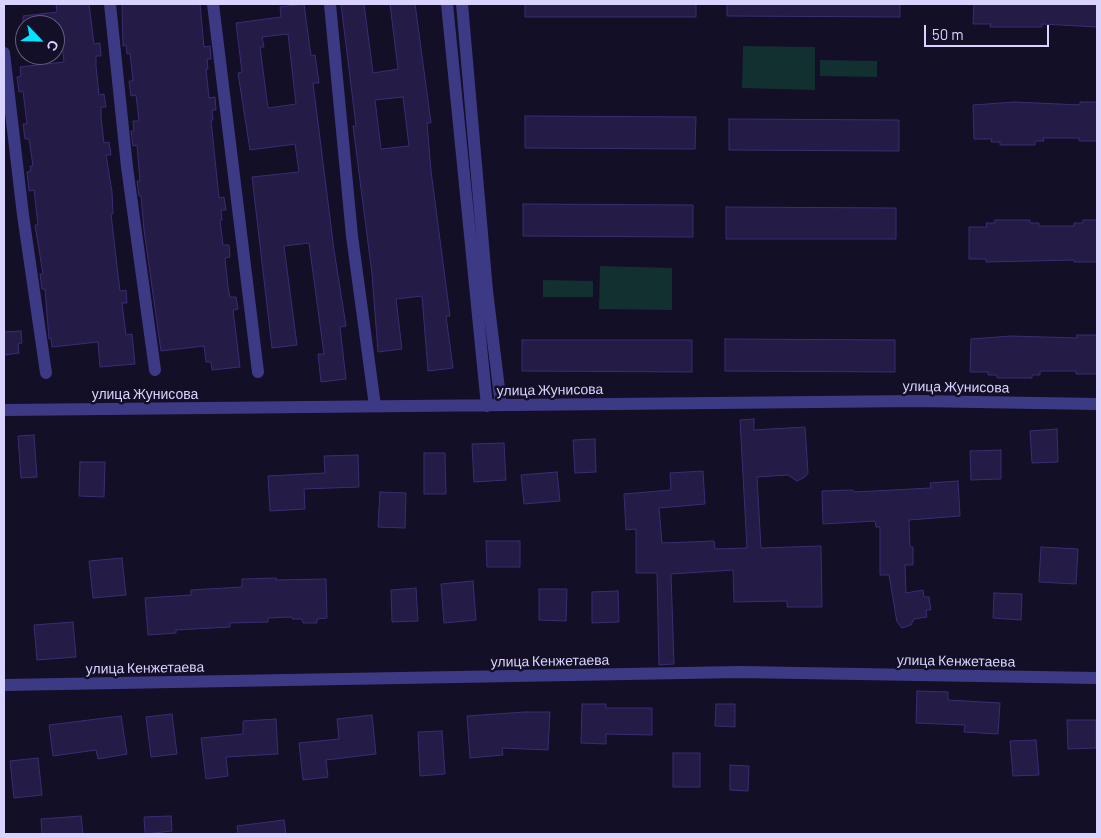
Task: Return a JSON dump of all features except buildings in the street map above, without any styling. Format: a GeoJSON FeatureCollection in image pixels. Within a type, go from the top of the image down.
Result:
{"type":"FeatureCollection","features":[{"type":"Feature","properties":{"kind":"street"},"geometry":{"type":"LineString","coordinates":[[110,4],[127,167],[155,370]]}},
{"type":"Feature","properties":{"kind":"street"},"geometry":{"type":"LineString","coordinates":[[213,4],[258,372]]}},
{"type":"Feature","properties":{"kind":"street"},"geometry":{"type":"LineString","coordinates":[[330,4],[352,236],[375,406]]}},
{"type":"Feature","properties":{"kind":"street"},"geometry":{"type":"LineString","coordinates":[[447,4],[487,406]]}},
{"type":"Feature","properties":{"kind":"street"},"geometry":{"type":"LineString","coordinates":[[462,4],[487,291],[501,405]]}},
{"type":"Feature","properties":{"kind":"street"},"geometry":{"type":"LineString","coordinates":[[4,53],[23,215],[46,373]]}},
{"type":"Feature","properties":{"kind":"street","name":"улица Жунисова"},"geometry":{"type":"LineString","coordinates":[[4,410],[917,401],[1097,404]]}},
{"type":"Feature","properties":{"kind":"street","name":"улица Кенжетаева"},"geometry":{"type":"LineString","coordinates":[[4,685],[740,672],[1097,678]]}},
{"type":"Feature","properties":{"kind":"green space"},"geometry":{"type":"Polygon","coordinates":[[[743,46],[815,47],[815,90],[742,88],[743,46]]]}},
{"type":"Feature","properties":{"kind":"green space"},"geometry":{"type":"Polygon","coordinates":[[[820,60],[877,61],[877,77],[820,76],[820,60]]]}},
{"type":"Feature","properties":{"kind":"green space"},"geometry":{"type":"Polygon","coordinates":[[[600,266],[672,268],[672,310],[599,309],[600,266]]]}},
{"type":"Feature","properties":{"kind":"green space"},"geometry":{"type":"Polygon","coordinates":[[[543,280],[593,281],[593,297],[543,297],[543,280]]]}}]}
